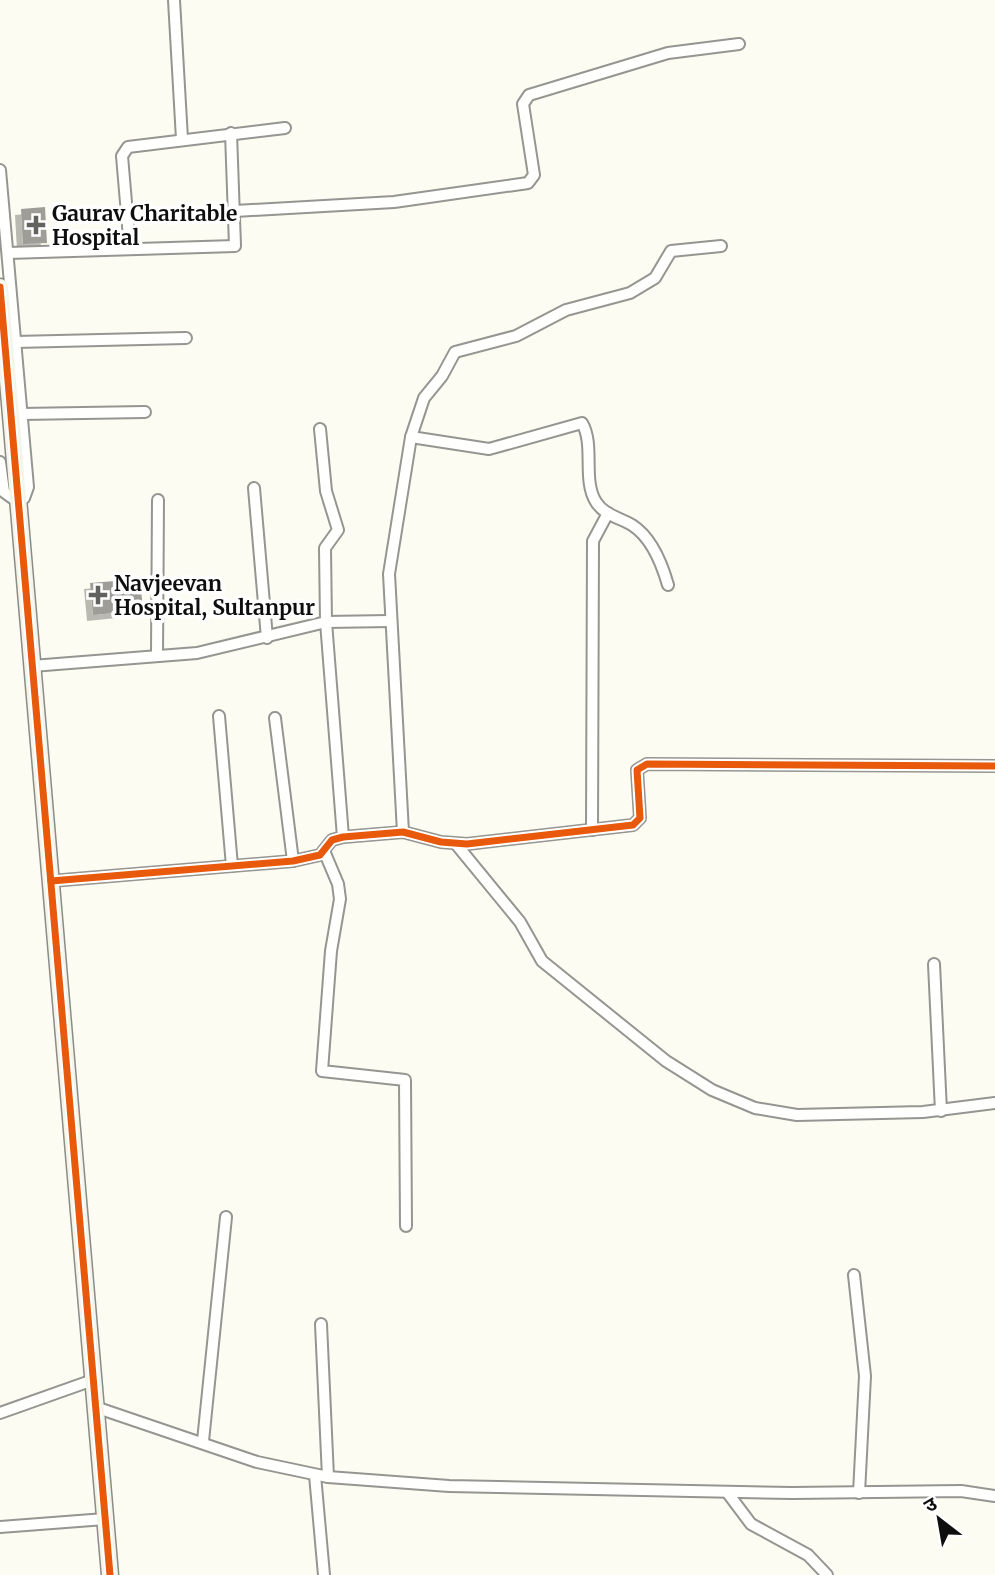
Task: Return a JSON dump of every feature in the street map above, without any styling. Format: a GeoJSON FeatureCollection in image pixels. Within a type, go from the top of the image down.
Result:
{"type":"FeatureCollection","features":[{"type":"Feature","properties":{"kind":"street"},"geometry":{"type":"LineString","coordinates":[[174,0],[182,139]]}},
{"type":"Feature","properties":{"kind":"street"},"geometry":{"type":"LineString","coordinates":[[235,211],[394,202],[528,183],[534,175],[523,104],[529,95],[668,52],[739,44]]}},
{"type":"Feature","properties":{"kind":"street"},"geometry":{"type":"LineString","coordinates":[[130,249],[122,156],[124,150],[135,144],[285,128]]}},
{"type":"Feature","properties":{"kind":"street"},"geometry":{"type":"LineString","coordinates":[[8,253],[233,247],[236,242],[232,133]]}},
{"type":"Feature","properties":{"kind":"street"},"geometry":{"type":"LineString","coordinates":[[0,170],[28,487],[24,498],[18,502]]}},
{"type":"Feature","properties":{"kind":"street"},"geometry":{"type":"LineString","coordinates":[[403,832],[389,574],[411,437],[424,398],[442,376],[455,352],[526,333],[566,310],[630,293],[655,278],[671,251],[721,246]]}},
{"type":"Feature","properties":{"kind":"street"},"geometry":{"type":"LineString","coordinates":[[0,288],[110,1575]]}},
{"type":"Feature","properties":{"kind":"street"},"geometry":{"type":"LineString","coordinates":[[15,342],[186,338]]}},
{"type":"Feature","properties":{"kind":"street"},"geometry":{"type":"LineString","coordinates":[[21,414],[145,412]]}},
{"type":"Feature","properties":{"kind":"street"},"geometry":{"type":"LineString","coordinates":[[411,437],[489,449],[582,423],[594,499],[608,513],[635,526],[646,537],[668,585]]}},
{"type":"Feature","properties":{"kind":"street"},"geometry":{"type":"LineString","coordinates":[[320,429],[326,491],[338,530],[325,548],[326,622],[344,837]]}},
{"type":"Feature","properties":{"kind":"street"},"geometry":{"type":"LineString","coordinates":[[0,462],[4,492],[18,502]]}},
{"type":"Feature","properties":{"kind":"street"},"geometry":{"type":"LineString","coordinates":[[254,488],[267,638]]}},
{"type":"Feature","properties":{"kind":"street"},"geometry":{"type":"LineString","coordinates":[[157,656],[158,500]]}},
{"type":"Feature","properties":{"kind":"street"},"geometry":{"type":"LineString","coordinates":[[592,830],[593,541],[608,513]]}},
{"type":"Feature","properties":{"kind":"street"},"geometry":{"type":"LineString","coordinates":[[32,666],[197,653],[326,622],[390,621]]}},
{"type":"Feature","properties":{"kind":"street"},"geometry":{"type":"LineString","coordinates":[[219,716],[232,866]]}},
{"type":"Feature","properties":{"kind":"street"},"geometry":{"type":"LineString","coordinates":[[275,718],[293,861]]}},
{"type":"Feature","properties":{"kind":"street"},"geometry":{"type":"LineString","coordinates":[[51,881],[293,861],[314,857],[324,851],[332,840],[344,837],[403,832],[456,844],[638,823],[638,770],[647,764],[995,766]]}},
{"type":"Feature","properties":{"kind":"street"},"geometry":{"type":"LineString","coordinates":[[456,844],[520,922],[542,961],[666,1061],[701,1084],[734,1100],[777,1113],[941,1111],[995,1103]]}},
{"type":"Feature","properties":{"kind":"street"},"geometry":{"type":"LineString","coordinates":[[324,851],[338,884],[340,899],[331,951],[322,1071],[405,1080],[406,1226]]}},
{"type":"Feature","properties":{"kind":"street"},"geometry":{"type":"LineString","coordinates":[[934,964],[941,1111]]}},
{"type":"Feature","properties":{"kind":"street"},"geometry":{"type":"LineString","coordinates":[[203,1441],[226,1217]]}},
{"type":"Feature","properties":{"kind":"street"},"geometry":{"type":"LineString","coordinates":[[854,1275],[865,1376],[859,1493]]}},
{"type":"Feature","properties":{"kind":"street"},"geometry":{"type":"LineString","coordinates":[[321,1324],[328,1477]]}},
{"type":"Feature","properties":{"kind":"street"},"geometry":{"type":"LineString","coordinates":[[0,1413],[93,1380]]}},
{"type":"Feature","properties":{"kind":"street"},"geometry":{"type":"LineString","coordinates":[[95,1407],[203,1441],[257,1462],[328,1477],[449,1486],[727,1492],[961,1491],[995,1496]]}},
{"type":"Feature","properties":{"kind":"street"},"geometry":{"type":"LineString","coordinates":[[315,1475],[324,1575]]}},
{"type":"Feature","properties":{"kind":"street"},"geometry":{"type":"LineString","coordinates":[[727,1492],[751,1524],[808,1555],[827,1575]]}},
{"type":"Feature","properties":{"kind":"street"},"geometry":{"type":"LineString","coordinates":[[0,1527],[105,1519]]}},
{"type":"Feature","properties":{"kind":"building"},"geometry":{"type":"Polygon","coordinates":[[[45,207],[47,243],[23,244],[21,209],[45,207]]]}},
{"type":"Feature","properties":{"kind":"building"},"geometry":{"type":"Polygon","coordinates":[[[140,579],[143,610],[93,615],[90,583],[140,579]]]}},
{"type":"Feature","properties":{"kind":"cycle path"},"geometry":{"type":"LineString","coordinates":[[0,287],[110,1575]]}},
{"type":"Feature","properties":{"kind":"cycle path"},"geometry":{"type":"LineString","coordinates":[[51,881],[293,861],[320,855],[332,840],[343,837],[403,832],[441,842],[467,844],[633,825],[640,818],[637,770],[647,764],[995,766]]}},
{"type":"Feature","properties":{"kind":"place","name":"Gaurav Charitable Hospital"},"geometry":{"type":"Point","coordinates":[36,225]}},
{"type":"Feature","properties":{"kind":"place","name":"Navjeevan Hospital, Sultanpur"},"geometry":{"type":"Point","coordinates":[98,595]}}]}
